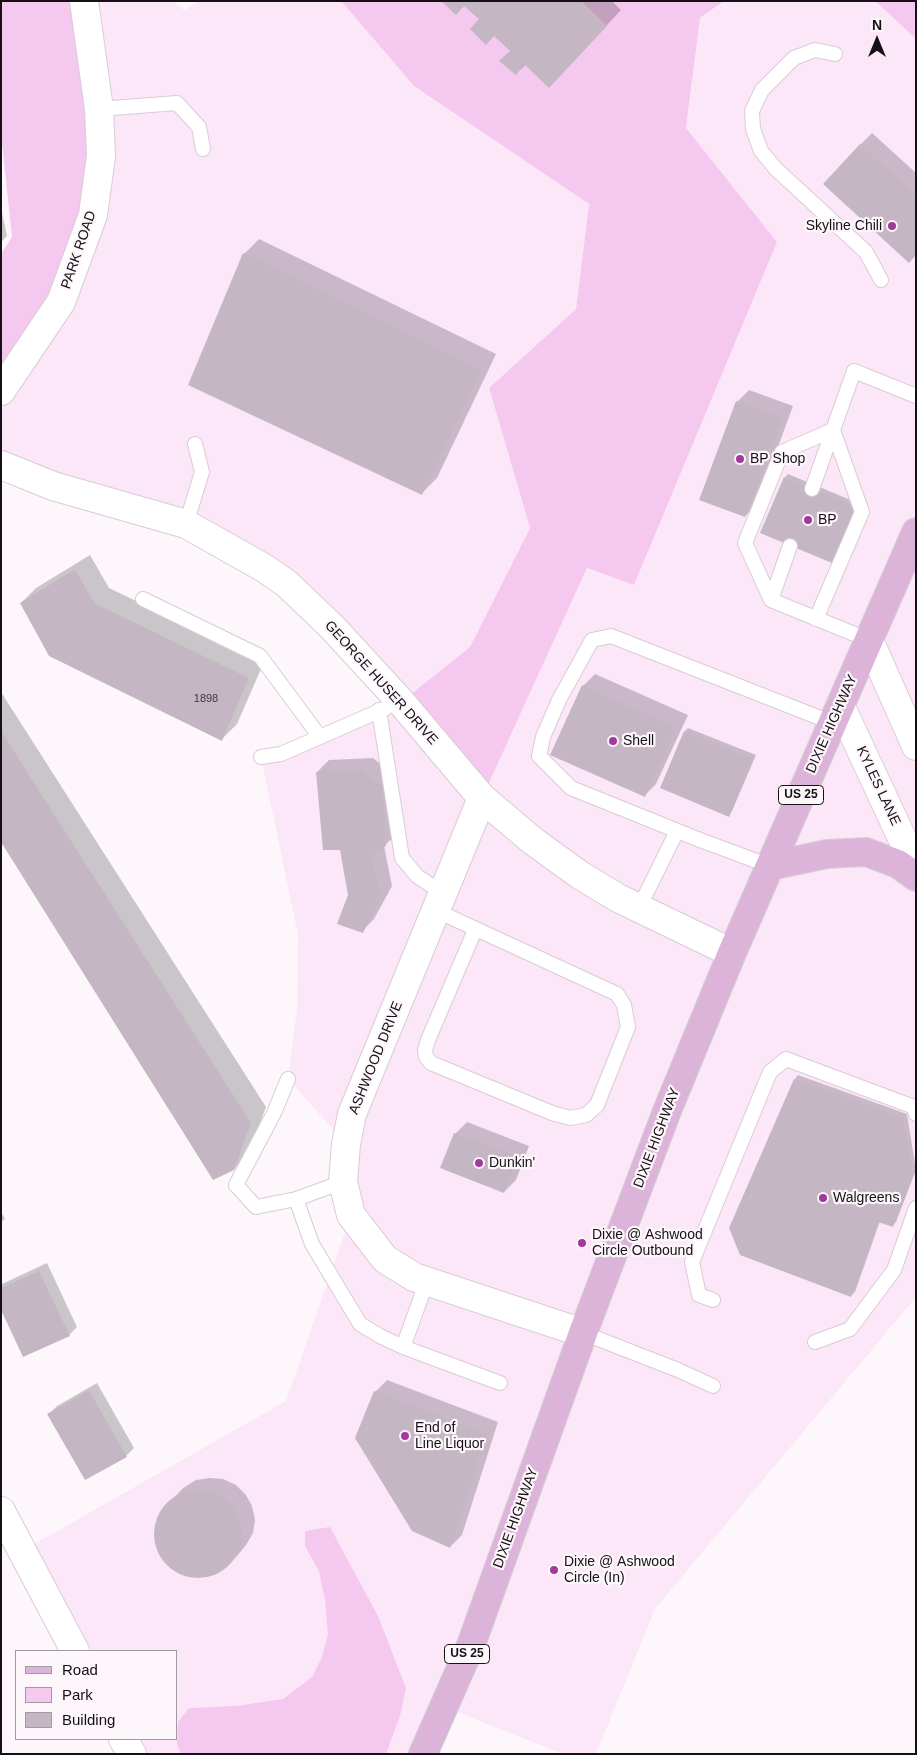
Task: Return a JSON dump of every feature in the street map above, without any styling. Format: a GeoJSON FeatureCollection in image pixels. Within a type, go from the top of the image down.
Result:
{"type":"FeatureCollection","features":[{"type":"Feature","properties":{"kind":"main road","name":"DIXIE HIGHWAY"},"geometry":{"type":"LineString","coordinates":[[423,1754],[471,1644],[583,1333],[667,1111],[732,953],[916,532]]}},
{"type":"Feature","properties":{"kind":"main road"},"geometry":{"type":"LineString","coordinates":[[770,866],[827,854],[866,852],[898,864],[916,877]]}},
{"type":"Feature","properties":{"kind":"street","name":"PARK ROAD"},"geometry":{"type":"LineString","coordinates":[[1,391],[61,302],[93,215],[101,156],[99,108],[84,1]]}},
{"type":"Feature","properties":{"kind":"street","name":"GEORGE HUSER DRIVE"},"geometry":{"type":"LineString","coordinates":[[1,465],[53,486],[186,524],[264,568],[287,584],[332,627],[390,706],[482,798],[533,841],[580,875],[618,898],[732,953]]}},
{"type":"Feature","properties":{"kind":"street"},"geometry":{"type":"LineString","coordinates":[[869,640],[916,746]]}},
{"type":"Feature","properties":{"kind":"street","name":"KYLES LANE"},"geometry":{"type":"LineString","coordinates":[[836,714],[916,868]]}},
{"type":"Feature","properties":{"kind":"street","name":"ASHWOOD DRIVE"},"geometry":{"type":"LineString","coordinates":[[482,798],[352,1114],[346,1144],[343,1182],[351,1215],[385,1259],[414,1277],[583,1333]]}},
{"type":"Feature","properties":{"kind":"street"},"geometry":{"type":"LineString","coordinates":[[1,1511],[74,1650]]}},
{"type":"Feature","properties":{"kind":"street"},"geometry":{"type":"LineString","coordinates":[[124,1740],[132,1754]]}},
{"type":"Feature","properties":{"kind":"lane"},"geometry":{"type":"LineString","coordinates":[[835,54],[815,50],[794,58],[762,90],[752,111],[753,129],[761,151],[776,169],[866,252],[881,280]]}},
{"type":"Feature","properties":{"kind":"lane"},"geometry":{"type":"LineString","coordinates":[[99,108],[177,104],[199,127],[203,149]]}},
{"type":"Feature","properties":{"kind":"lane"},"geometry":{"type":"LineString","coordinates":[[812,489],[854,371],[916,396]]}},
{"type":"Feature","properties":{"kind":"lane"},"geometry":{"type":"LineString","coordinates":[[833,430],[782,452],[745,543],[771,600],[869,640]]}},
{"type":"Feature","properties":{"kind":"lane"},"geometry":{"type":"LineString","coordinates":[[816,618],[862,512],[833,430]]}},
{"type":"Feature","properties":{"kind":"lane"},"geometry":{"type":"LineString","coordinates":[[186,524],[202,472],[196,444]]}},
{"type":"Feature","properties":{"kind":"lane"},"geometry":{"type":"LineString","coordinates":[[771,600],[790,546]]}},
{"type":"Feature","properties":{"kind":"lane"},"geometry":{"type":"LineString","coordinates":[[143,599],[260,656],[320,737]]}},
{"type":"Feature","properties":{"kind":"lane"},"geometry":{"type":"LineString","coordinates":[[770,866],[571,788],[539,756],[543,737],[559,700],[592,640],[611,636],[836,714]]}},
{"type":"Feature","properties":{"kind":"lane"},"geometry":{"type":"LineString","coordinates":[[261,757],[281,754],[390,706],[402,858],[440,902],[476,930],[617,994],[624,1005],[628,1027],[597,1104],[586,1115],[570,1118],[552,1113],[431,1063],[426,1057],[425,1050],[428,1040],[476,930]]}},
{"type":"Feature","properties":{"kind":"lane"},"geometry":{"type":"LineString","coordinates":[[639,908],[677,831]]}},
{"type":"Feature","properties":{"kind":"lane"},"geometry":{"type":"LineString","coordinates":[[713,1300],[699,1295],[692,1262],[770,1072],[786,1059],[914,1107],[916,1114]]}},
{"type":"Feature","properties":{"kind":"lane"},"geometry":{"type":"LineString","coordinates":[[288,1079],[274,1113],[236,1184],[256,1207],[296,1199],[343,1182]]}},
{"type":"Feature","properties":{"kind":"lane"},"geometry":{"type":"LineString","coordinates":[[258,1128],[264,1115],[274,1113]]}},
{"type":"Feature","properties":{"kind":"lane"},"geometry":{"type":"LineString","coordinates":[[246,1167],[243,1158],[248,1147]]}},
{"type":"Feature","properties":{"kind":"lane"},"geometry":{"type":"LineString","coordinates":[[296,1199],[312,1244],[360,1324],[403,1347],[500,1383]]}},
{"type":"Feature","properties":{"kind":"lane"},"geometry":{"type":"LineString","coordinates":[[815,1342],[850,1329],[894,1270],[916,1208]]}},
{"type":"Feature","properties":{"kind":"lane"},"geometry":{"type":"LineString","coordinates":[[403,1347],[427,1281]]}},
{"type":"Feature","properties":{"kind":"lane"},"geometry":{"type":"LineString","coordinates":[[583,1333],[678,1370],[713,1386]]}},
{"type":"Feature","properties":{"kind":"shaded area"},"geometry":{"type":"Polygon","coordinates":[[[84,1],[172,1],[184,10],[199,1],[341,1],[414,86],[589,204],[576,309],[489,388],[530,528],[470,647],[401,702],[482,797],[587,568],[634,585],[776,242],[686,128],[700,18],[724,1],[875,1],[916,39],[916,1297],[655,1609],[596,1754],[563,1754],[444,1707],[423,1754],[132,1754],[124,1740],[178,1740],[178,1650],[74,1650],[22,1551],[286,1401],[351,1215],[346,1144],[288,1079],[297,1009],[298,935],[261,757],[400,702],[264,568],[1,465],[1,391],[84,1]]]}},
{"type":"Feature","properties":{"kind":"green space"},"geometry":{"type":"Polygon","coordinates":[[[1,1],[84,1],[93,215],[1,391],[1,254],[12,237],[1,134],[1,1]]]}},
{"type":"Feature","properties":{"kind":"green space"},"geometry":{"type":"Polygon","coordinates":[[[341,1],[724,1],[700,18],[686,128],[777,242],[634,585],[587,568],[482,798],[401,702],[470,647],[530,528],[489,388],[576,309],[589,204],[414,86],[341,1]]]}},
{"type":"Feature","properties":{"kind":"green space"},"geometry":{"type":"Polygon","coordinates":[[[875,1],[916,1],[916,39],[875,1]]]}},
{"type":"Feature","properties":{"kind":"green space"},"geometry":{"type":"Polygon","coordinates":[[[330,1527],[378,1616],[406,1688],[400,1716],[386,1754],[181,1754],[177,1744],[178,1722],[189,1708],[236,1706],[283,1699],[312,1677],[322,1657],[328,1634],[325,1600],[319,1571],[305,1546],[305,1531],[330,1527]]]}},
{"type":"Feature","properties":{"kind":"building"},"geometry":{"type":"Polygon","coordinates":[[[441,1],[581,1],[607,26],[549,88],[524,64],[516,75],[499,61],[510,51],[494,36],[486,45],[470,29],[479,19],[464,6],[456,15],[441,1]]]}},
{"type":"Feature","properties":{"kind":"building","name":"Skyline Chili"},"geometry":{"type":"Polygon","coordinates":[[[860,144],[916,196],[916,255],[909,263],[823,184],[860,144]]]}},
{"type":"Feature","properties":{"kind":"building"},"geometry":{"type":"Polygon","coordinates":[[[243,253],[482,370],[422,495],[188,385],[243,253]]]}},
{"type":"Feature","properties":{"kind":"building","name":"BP Shop"},"geometry":{"type":"Polygon","coordinates":[[[736,401],[782,418],[745,517],[699,500],[736,401]]]}},
{"type":"Feature","properties":{"kind":"building","name":"BP"},"geometry":{"type":"Polygon","coordinates":[[[784,477],[856,507],[832,563],[760,533],[784,477]]]}},
{"type":"Feature","properties":{"kind":"building"},"geometry":{"type":"Polygon","coordinates":[[[75,569],[94,603],[249,678],[222,741],[49,656],[20,603],[75,569]]]}},
{"type":"Feature","properties":{"kind":"building","name":"Shell"},"geometry":{"type":"Polygon","coordinates":[[[582,685],[676,728],[645,797],[550,755],[582,685]]]}},
{"type":"Feature","properties":{"kind":"building"},"geometry":{"type":"Polygon","coordinates":[[[1,731],[251,1123],[234,1170],[213,1180],[1,842],[1,731]]]}},
{"type":"Feature","properties":{"kind":"building","name":"Shell"},"geometry":{"type":"Polygon","coordinates":[[[684,731],[753,759],[729,817],[660,788],[684,731]]]}},
{"type":"Feature","properties":{"kind":"building"},"geometry":{"type":"Polygon","coordinates":[[[361,770],[382,787],[386,846],[372,854],[380,899],[363,933],[337,924],[348,895],[340,850],[323,850],[316,772],[361,770]]]}},
{"type":"Feature","properties":{"kind":"building","name":"Walgreens"},"geometry":{"type":"Polygon","coordinates":[[[794,1079],[903,1118],[913,1174],[893,1227],[878,1222],[851,1297],[740,1255],[729,1228],[794,1079]]]}},
{"type":"Feature","properties":{"kind":"building","name":"Dunkin'"},"geometry":{"type":"Polygon","coordinates":[[[454,1133],[518,1157],[504,1193],[440,1168],[454,1133]]]}},
{"type":"Feature","properties":{"kind":"building"},"geometry":{"type":"Polygon","coordinates":[[[39,1271],[70,1336],[23,1357],[1,1310],[1,1288],[39,1271]]]}},
{"type":"Feature","properties":{"kind":"building"},"geometry":{"type":"Polygon","coordinates":[[[89,1390],[127,1457],[85,1480],[47,1414],[89,1390]]]}},
{"type":"Feature","properties":{"kind":"building"},"geometry":{"type":"Polygon","coordinates":[[[374,1391],[487,1434],[450,1548],[412,1531],[355,1438],[374,1391]]]}},
{"type":"Feature","properties":{"kind":"building"},"geometry":{"type":"Polygon","coordinates":[[[198,1490],[215,1493],[223,1497],[235,1509],[239,1517],[242,1534],[239,1551],[235,1559],[223,1571],[215,1575],[198,1578],[181,1575],[173,1571],[161,1559],[157,1551],[154,1534],[157,1517],[161,1509],[173,1497],[181,1493],[198,1490]]]}},
{"type":"Feature","properties":{"kind":"place","name":"Skyline Chili"},"geometry":{"type":"Point","coordinates":[892,226]}},
{"type":"Feature","properties":{"kind":"place","name":"BP Shop"},"geometry":{"type":"Point","coordinates":[740,459]}},
{"type":"Feature","properties":{"kind":"place","name":"BP"},"geometry":{"type":"Point","coordinates":[808,520]}},
{"type":"Feature","properties":{"kind":"place","name":"Shell"},"geometry":{"type":"Point","coordinates":[613,741]}},
{"type":"Feature","properties":{"kind":"place","name":"Dunkin'"},"geometry":{"type":"Point","coordinates":[479,1163]}},
{"type":"Feature","properties":{"kind":"place","name":"Walgreens"},"geometry":{"type":"Point","coordinates":[823,1198]}},
{"type":"Feature","properties":{"kind":"place","name":"Dixie @ Ashwood Circle Outbound"},"geometry":{"type":"Point","coordinates":[582,1243]}},
{"type":"Feature","properties":{"kind":"place","name":"End of Line Liquor"},"geometry":{"type":"Point","coordinates":[405,1436]}},
{"type":"Feature","properties":{"kind":"place","name":"Dixie @ Ashwood Circle (In)"},"geometry":{"type":"Point","coordinates":[554,1570]}}]}
